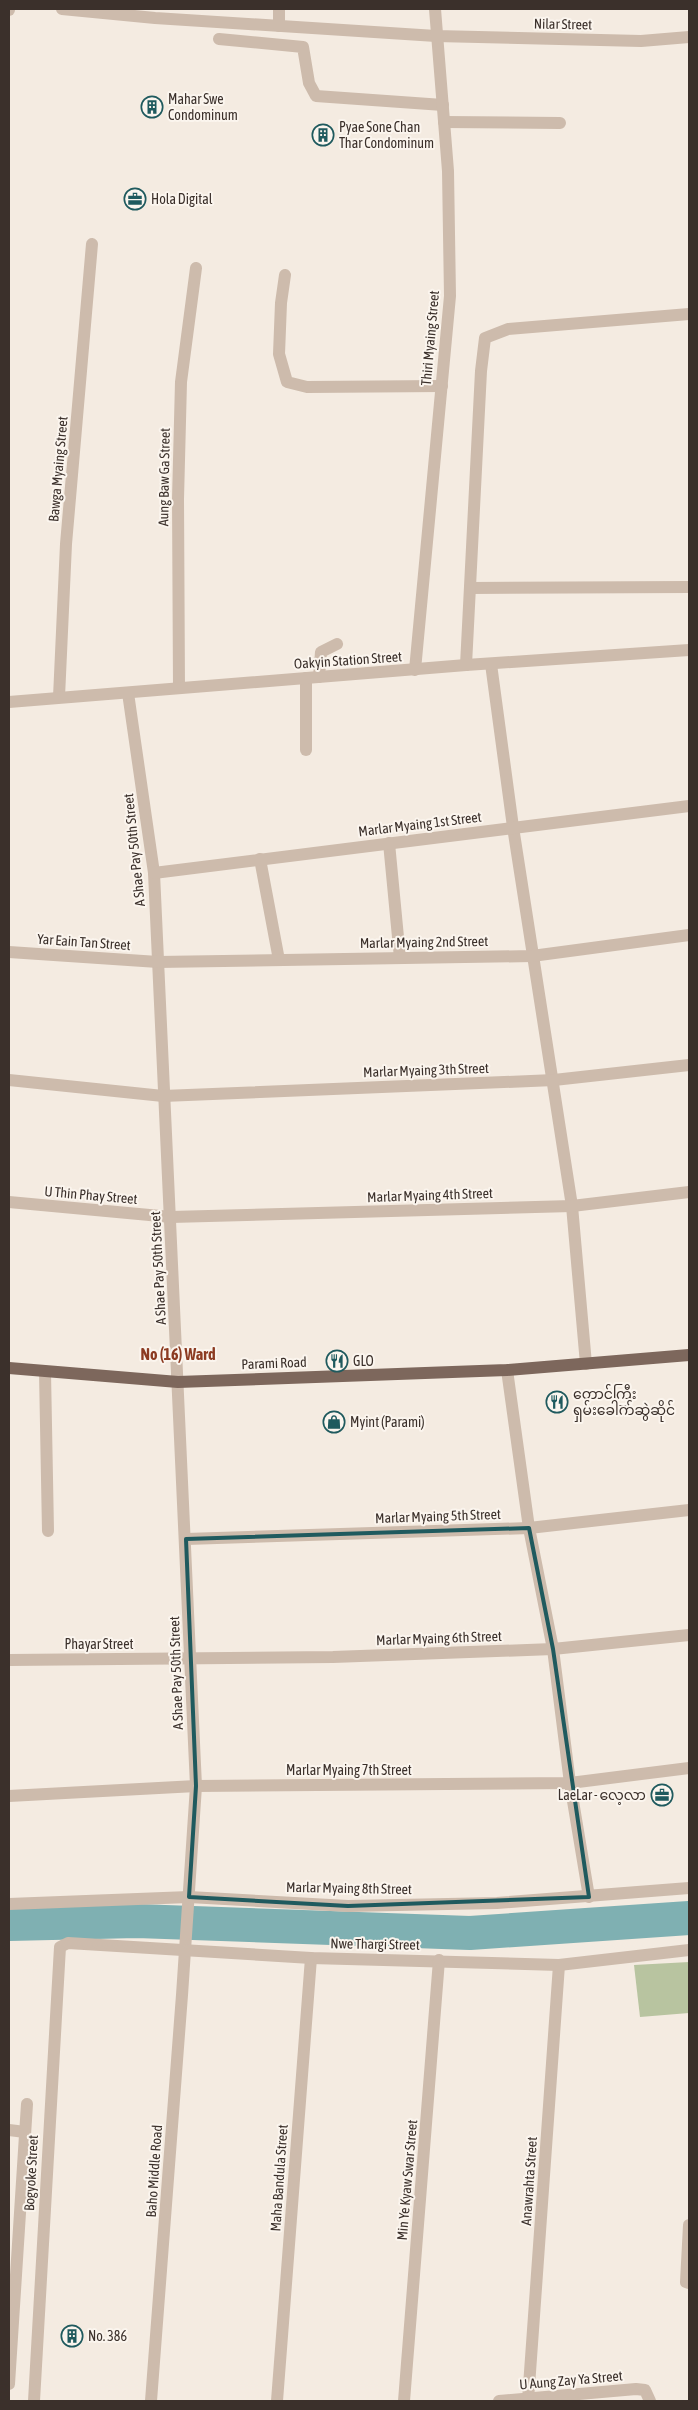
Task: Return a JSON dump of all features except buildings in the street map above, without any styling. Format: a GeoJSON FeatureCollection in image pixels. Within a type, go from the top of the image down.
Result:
{"type":"FeatureCollection","features":[{"type":"Feature","properties":{"kind":"main road","name":"Parami Road"},"geometry":{"type":"LineString","coordinates":[[9,1368],[178,1382],[507,1370],[689,1355]]}},
{"type":"Feature","properties":{"kind":"street","name":"Nilar Street"},"geometry":{"type":"LineString","coordinates":[[62,9],[200,15],[280,26],[436,36],[641,41],[689,37]]}},
{"type":"Feature","properties":{"kind":"street"},"geometry":{"type":"LineString","coordinates":[[279,9],[280,26]]}},
{"type":"Feature","properties":{"kind":"street","name":"Thiri Myaing Street"},"geometry":{"type":"LineString","coordinates":[[415,670],[450,296],[448,170],[435,9]]}},
{"type":"Feature","properties":{"kind":"street"},"geometry":{"type":"LineString","coordinates":[[219,39],[303,47],[309,83],[316,96],[443,105]]}},
{"type":"Feature","properties":{"kind":"street"},"geometry":{"type":"LineString","coordinates":[[444,122],[560,123]]}},
{"type":"Feature","properties":{"kind":"street","name":"Bawga Myaing Street"},"geometry":{"type":"LineString","coordinates":[[59,697],[66,544],[92,244]]}},
{"type":"Feature","properties":{"kind":"street","name":"Aung Baw Ga Street"},"geometry":{"type":"LineString","coordinates":[[179,688],[178,499],[181,382],[196,268]]}},
{"type":"Feature","properties":{"kind":"street"},"geometry":{"type":"LineString","coordinates":[[286,276],[281,303],[279,354],[287,382],[307,387],[442,386]]}},
{"type":"Feature","properties":{"kind":"street"},"geometry":{"type":"LineString","coordinates":[[466,665],[480,371],[485,338],[508,329],[689,314]]}},
{"type":"Feature","properties":{"kind":"street"},"geometry":{"type":"LineString","coordinates":[[470,588],[689,587]]}},
{"type":"Feature","properties":{"kind":"street"},"geometry":{"type":"LineString","coordinates":[[320,677],[321,652],[337,644]]}},
{"type":"Feature","properties":{"kind":"street","name":"Oakyin Station Street"},"geometry":{"type":"LineString","coordinates":[[9,702],[466,665],[689,650]]}},
{"type":"Feature","properties":{"kind":"street"},"geometry":{"type":"LineString","coordinates":[[491,664],[532,956],[554,1080],[572,1206],[586,1364]]}},
{"type":"Feature","properties":{"kind":"street"},"geometry":{"type":"LineString","coordinates":[[306,678],[306,750]]}},
{"type":"Feature","properties":{"kind":"street","name":"A Shae Pay 50th Street"},"geometry":{"type":"LineString","coordinates":[[128,692],[154,873],[196,1786],[189,1901]]}},
{"type":"Feature","properties":{"kind":"street","name":"Marlar Myaing 1st Street"},"geometry":{"type":"LineString","coordinates":[[154,873],[689,806]]}},
{"type":"Feature","properties":{"kind":"street"},"geometry":{"type":"LineString","coordinates":[[389,843],[400,958]]}},
{"type":"Feature","properties":{"kind":"street"},"geometry":{"type":"LineString","coordinates":[[260,859],[280,960]]}},
{"type":"Feature","properties":{"kind":"street","name":"Marlar Myaing 2nd Street"},"geometry":{"type":"LineString","coordinates":[[158,962],[532,956],[689,935]]}},
{"type":"Feature","properties":{"kind":"street","name":"Yar Eain Tan Street"},"geometry":{"type":"LineString","coordinates":[[9,952],[158,962]]}},
{"type":"Feature","properties":{"kind":"street","name":"Marlar Myaing 3th Street"},"geometry":{"type":"LineString","coordinates":[[9,1080],[163,1096],[554,1080],[689,1065]]}},
{"type":"Feature","properties":{"kind":"street","name":"Marlar Myaing 4th Street"},"geometry":{"type":"LineString","coordinates":[[171,1217],[572,1206],[689,1192]]}},
{"type":"Feature","properties":{"kind":"street","name":"U Thin Phay Street"},"geometry":{"type":"LineString","coordinates":[[9,1202],[171,1217]]}},
{"type":"Feature","properties":{"kind":"street"},"geometry":{"type":"LineString","coordinates":[[507,1370],[529,1528],[553,1649],[570,1783],[589,1897]]}},
{"type":"Feature","properties":{"kind":"street"},"geometry":{"type":"LineString","coordinates":[[45,1372],[48,1531]]}},
{"type":"Feature","properties":{"kind":"street","name":"Marlar Myaing 5th Street"},"geometry":{"type":"LineString","coordinates":[[186,1539],[529,1528],[689,1510]]}},
{"type":"Feature","properties":{"kind":"street","name":"Marlar Myaing 6th Street"},"geometry":{"type":"LineString","coordinates":[[190,1659],[553,1649],[689,1635]]}},
{"type":"Feature","properties":{"kind":"street","name":"Phayar Street"},"geometry":{"type":"LineString","coordinates":[[9,1660],[190,1659]]}},
{"type":"Feature","properties":{"kind":"street","name":"Marlar Myaing 7th Street"},"geometry":{"type":"LineString","coordinates":[[9,1796],[196,1786],[570,1783],[689,1768]]}},
{"type":"Feature","properties":{"kind":"street","name":"Marlar Myaing 8th Street"},"geometry":{"type":"LineString","coordinates":[[9,1904],[189,1901],[348,1906],[497,1902],[589,1897],[689,1888]]}},
{"type":"Feature","properties":{"kind":"street","name":"Baho Middle Road"},"geometry":{"type":"LineString","coordinates":[[151,2401],[189,1901]]}},
{"type":"Feature","properties":{"kind":"street","name":"Nwe Thargi Street"},"geometry":{"type":"LineString","coordinates":[[60,1947],[68,1943],[186,1947],[310,1958],[439,1960],[559,1966],[689,1950]]}},
{"type":"Feature","properties":{"kind":"street","name":"Bogyoke Street"},"geometry":{"type":"LineString","coordinates":[[34,2401],[60,1947]]}},
{"type":"Feature","properties":{"kind":"street","name":"Maha Bandula Street"},"geometry":{"type":"LineString","coordinates":[[277,2401],[310,1958]]}},
{"type":"Feature","properties":{"kind":"street","name":"Min Ye Kyaw Swar Street"},"geometry":{"type":"LineString","coordinates":[[404,2401],[439,1960]]}},
{"type":"Feature","properties":{"kind":"street","name":"Anawrahta Street"},"geometry":{"type":"LineString","coordinates":[[528,2400],[559,1966]]}},
{"type":"Feature","properties":{"kind":"street"},"geometry":{"type":"LineString","coordinates":[[9,2384],[27,2104]]}},
{"type":"Feature","properties":{"kind":"street"},"geometry":{"type":"LineString","coordinates":[[9,2130],[25,2132]]}},
{"type":"Feature","properties":{"kind":"street"},"geometry":{"type":"LineString","coordinates":[[689,2225],[686,2282],[689,2283]]}},
{"type":"Feature","properties":{"kind":"street","name":"U Aung Zay Ya Street"},"geometry":{"type":"LineString","coordinates":[[499,2401],[528,2400],[636,2389],[647,2396]]}},
{"type":"Feature","properties":{"kind":"highlighted area"},"geometry":{"type":"Polygon","coordinates":[[[529,1528],[553,1649],[589,1897],[348,1906],[189,1897],[196,1786],[186,1539],[529,1528]]]}},
{"type":"Feature","properties":{"kind":"green space"},"geometry":{"type":"Polygon","coordinates":[[[689,1962],[689,2013],[640,2017],[634,1965],[689,1962]]]}},
{"type":"Feature","properties":{"kind":"waterway"},"geometry":{"type":"LineString","coordinates":[[9,1924],[137,1921],[470,1933],[689,1918]]}},
{"type":"Feature","properties":{"kind":"place","name":"Mahar Swe Condominum"},"geometry":{"type":"Point","coordinates":[152,107]}},
{"type":"Feature","properties":{"kind":"place","name":"Pyae Sone Chan Thar Condominum"},"geometry":{"type":"Point","coordinates":[323,135]}},
{"type":"Feature","properties":{"kind":"place","name":"Hola Digital"},"geometry":{"type":"Point","coordinates":[135,199]}},
{"type":"Feature","properties":{"kind":"place","name":"GLO"},"geometry":{"type":"Point","coordinates":[337,1361]}},
{"type":"Feature","properties":{"kind":"place","name":"တောင်ကြီး ရှမ်းခေါက်ဆွဲဆိုင်"},"geometry":{"type":"Point","coordinates":[557,1402]}},
{"type":"Feature","properties":{"kind":"place","name":"Myint (Parami)"},"geometry":{"type":"Point","coordinates":[334,1422]}},
{"type":"Feature","properties":{"kind":"place","name":"LaeLar - လေ့လာ"},"geometry":{"type":"Point","coordinates":[662,1795]}},
{"type":"Feature","properties":{"kind":"place","name":"No. 386"},"geometry":{"type":"Point","coordinates":[72,2336]}},
{"type":"Feature","properties":{"kind":"district","name":"No (16) Ward"},"geometry":{"type":"Point","coordinates":[178,1354]}}]}
